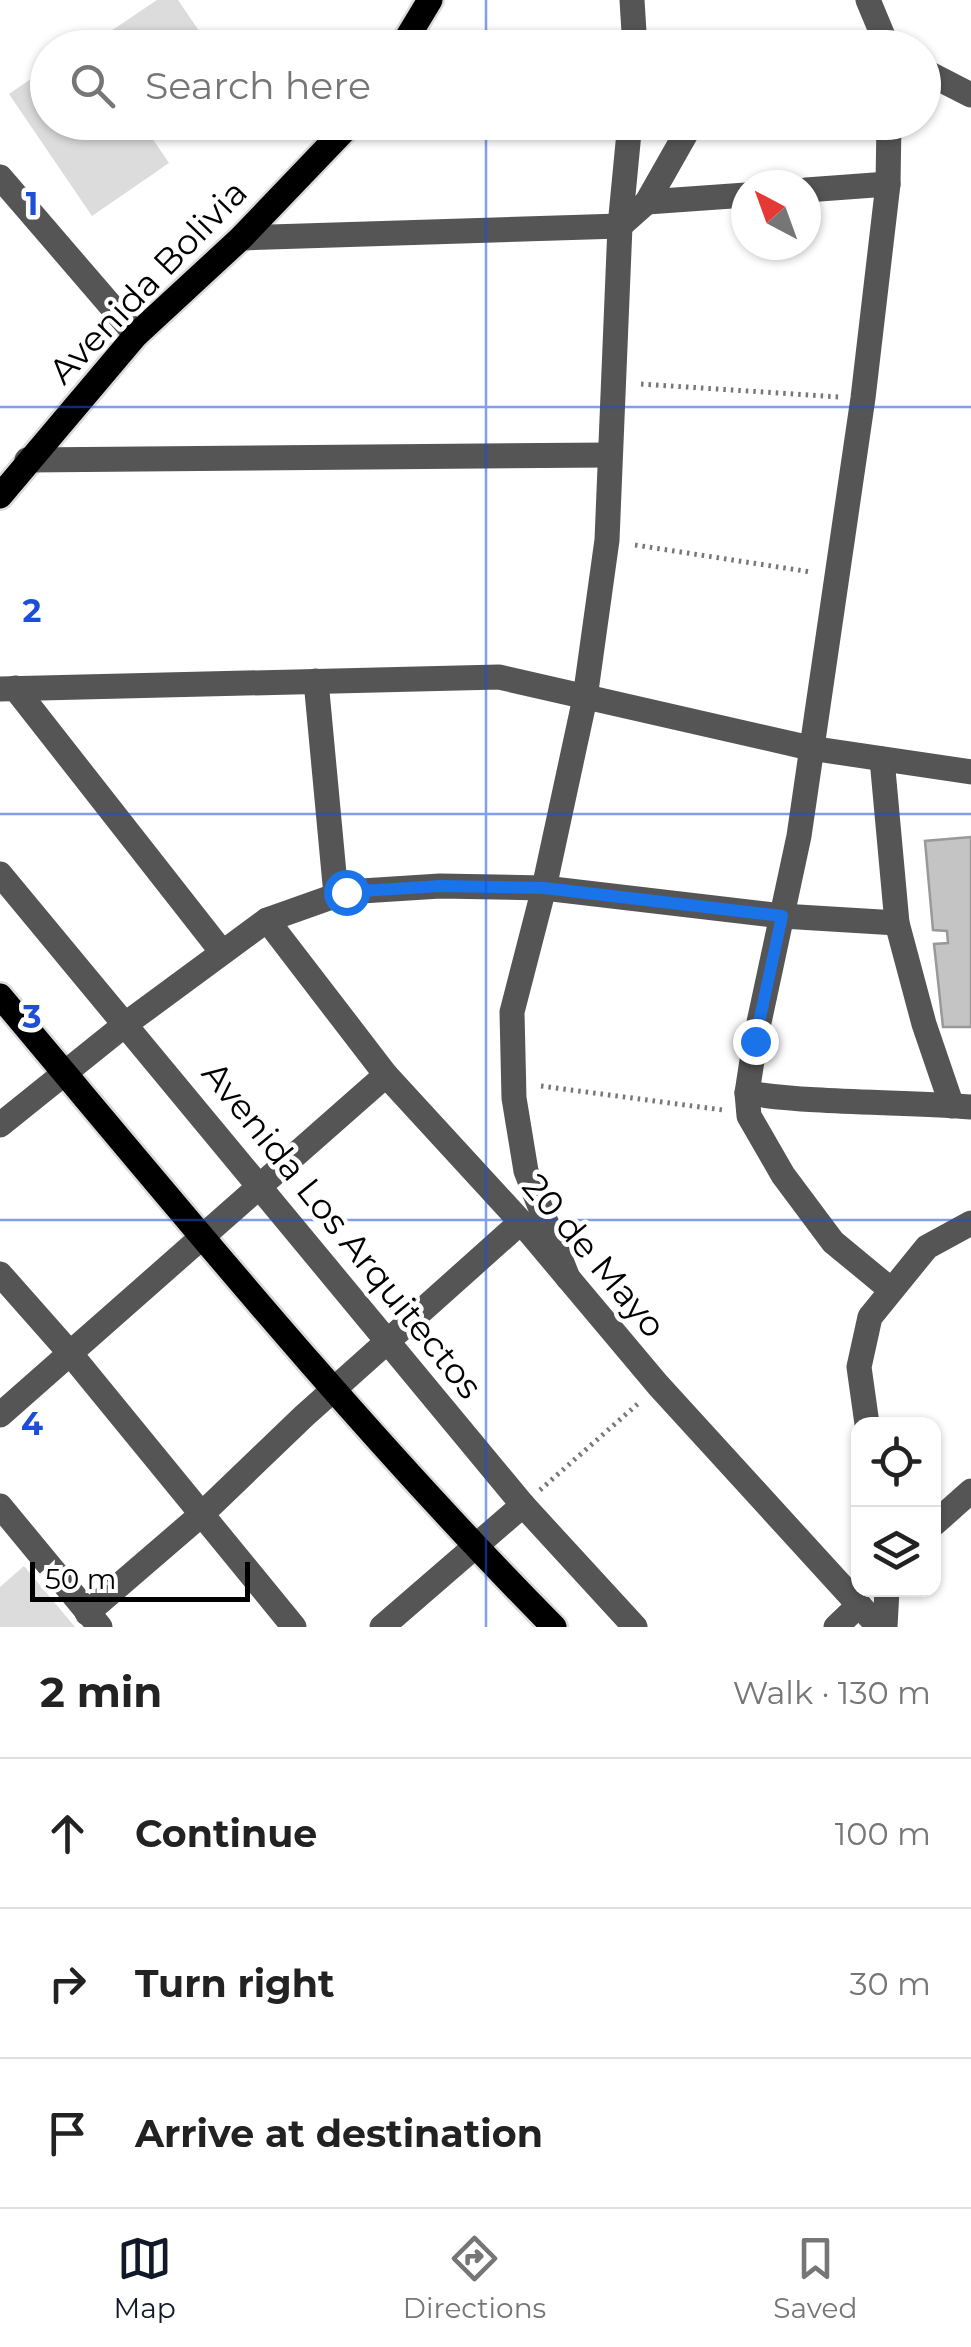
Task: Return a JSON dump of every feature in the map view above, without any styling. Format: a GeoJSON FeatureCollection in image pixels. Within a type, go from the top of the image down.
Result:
{"type":"FeatureCollection","features":[{"type":"Feature","properties":{"kind":"main road"},"geometry":{"type":"LineString","coordinates":[[412,30],[430,0]]}},
{"type":"Feature","properties":{"kind":"main road","name":"Avenida Bolivia"},"geometry":{"type":"LineString","coordinates":[[0,496],[136,335],[241,238],[335,140]]}},
{"type":"Feature","properties":{"kind":"main road"},"geometry":{"type":"LineString","coordinates":[[0,996],[333,1391],[554,1627]]}},
{"type":"Feature","properties":{"kind":"street"},"geometry":{"type":"LineString","coordinates":[[632,0],[634,30]]}},
{"type":"Feature","properties":{"kind":"street"},"geometry":{"type":"LineString","coordinates":[[868,0],[880,30]]}},
{"type":"Feature","properties":{"kind":"street"},"geometry":{"type":"LineString","coordinates":[[941,80],[971,96]]}},
{"type":"Feature","properties":{"kind":"street"},"geometry":{"type":"LineString","coordinates":[[568,1278],[526,1171],[513,1082],[512,1012],[544,888],[585,698],[607,540],[620,226],[628,140]]}},
{"type":"Feature","properties":{"kind":"street"},"geometry":{"type":"LineString","coordinates":[[241,238],[620,226],[647,202],[683,140]]}},
{"type":"Feature","properties":{"kind":"street"},"geometry":{"type":"LineString","coordinates":[[889,140],[888,184],[863,398],[799,836],[755,1041],[748,1105],[783,1176],[834,1242],[890,1290]]}},
{"type":"Feature","properties":{"kind":"street"},"geometry":{"type":"LineString","coordinates":[[0,177],[136,335]]}},
{"type":"Feature","properties":{"kind":"street"},"geometry":{"type":"LineString","coordinates":[[821,189],[888,184]]}},
{"type":"Feature","properties":{"kind":"street"},"geometry":{"type":"LineString","coordinates":[[647,202],[731,195]]}},
{"type":"Feature","properties":{"kind":"street"},"geometry":{"type":"LineString","coordinates":[[28,460],[609,455]]}},
{"type":"Feature","properties":{"kind":"street"},"geometry":{"type":"LineString","coordinates":[[8,689],[499,677],[810,748],[971,772]]}},
{"type":"Feature","properties":{"kind":"street"},"geometry":{"type":"LineString","coordinates":[[316,681],[336,895]]}},
{"type":"Feature","properties":{"kind":"street"},"geometry":{"type":"LineString","coordinates":[[8,689],[222,952]]}},
{"type":"Feature","properties":{"kind":"street"},"geometry":{"type":"LineString","coordinates":[[748,1105],[794,1100],[962,1107],[924,1024],[898,923],[882,759]]}},
{"type":"Feature","properties":{"kind":"street","name":"Avenida Los Arquitectos"},"geometry":{"type":"LineString","coordinates":[[0,874],[523,1505],[635,1627]]}},
{"type":"Feature","properties":{"kind":"street"},"geometry":{"type":"LineString","coordinates":[[0,1125],[126,1023],[267,920],[336,895],[440,886],[544,888],[782,916],[898,923]]}},
{"type":"Feature","properties":{"kind":"street","name":"20 de Mayo"},"geometry":{"type":"LineString","coordinates":[[267,920],[386,1074],[521,1222],[658,1385],[882,1627]]}},
{"type":"Feature","properties":{"kind":"street"},"geometry":{"type":"LineString","coordinates":[[0,1415],[386,1074]]}},
{"type":"Feature","properties":{"kind":"street"},"geometry":{"type":"LineString","coordinates":[[0,1506],[93,1620],[333,1391],[521,1222]]}},
{"type":"Feature","properties":{"kind":"street"},"geometry":{"type":"LineString","coordinates":[[866,1417],[859,1367],[870,1317],[927,1247],[971,1223]]}},
{"type":"Feature","properties":{"kind":"street"},"geometry":{"type":"LineString","coordinates":[[0,1274],[69,1352],[294,1627]]}},
{"type":"Feature","properties":{"kind":"street"},"geometry":{"type":"LineString","coordinates":[[941,1518],[971,1492]]}},
{"type":"Feature","properties":{"kind":"street"},"geometry":{"type":"LineString","coordinates":[[382,1627],[523,1505]]}},
{"type":"Feature","properties":{"kind":"street"},"geometry":{"type":"LineString","coordinates":[[882,1627],[885,1597]]}},
{"type":"Feature","properties":{"kind":"street"},"geometry":{"type":"LineString","coordinates":[[836,1627],[859,1605]]}},
{"type":"Feature","properties":{"kind":"path"},"geometry":{"type":"LineString","coordinates":[[613,382],[863,398]]}},
{"type":"Feature","properties":{"kind":"path"},"geometry":{"type":"LineString","coordinates":[[607,540],[836,576]]}},
{"type":"Feature","properties":{"kind":"path"},"geometry":{"type":"LineString","coordinates":[[513,1082],[717,1108],[748,1105]]}},
{"type":"Feature","properties":{"kind":"path"},"geometry":{"type":"LineString","coordinates":[[523,1505],[658,1385]]}},
{"type":"Feature","properties":{"kind":"shaded area"},"geometry":{"type":"Polygon","coordinates":[[[157,0],[178,0],[198,30],[112,30],[157,0]]]}},
{"type":"Feature","properties":{"kind":"shaded area"},"geometry":{"type":"Polygon","coordinates":[[[30,80],[30,125],[9,94],[30,80]]]}},
{"type":"Feature","properties":{"kind":"shaded area"},"geometry":{"type":"Polygon","coordinates":[[[40,140],[153,140],[169,163],[92,216],[40,140]]]}},
{"type":"Feature","properties":{"kind":"shaded area"},"geometry":{"type":"Polygon","coordinates":[[[24,1566],[75,1627],[0,1627],[0,1587],[24,1566]]]}},
{"type":"Feature","properties":{"kind":"building"},"geometry":{"type":"Polygon","coordinates":[[[971,837],[971,1027],[943,1027],[934,944],[948,943],[947,931],[933,930],[925,841],[971,837]]]}},
{"type":"Feature","properties":{"kind":"route"},"geometry":{"type":"LineString","coordinates":[[346,892],[440,886],[544,888],[782,916],[755,1041]]}}]}
